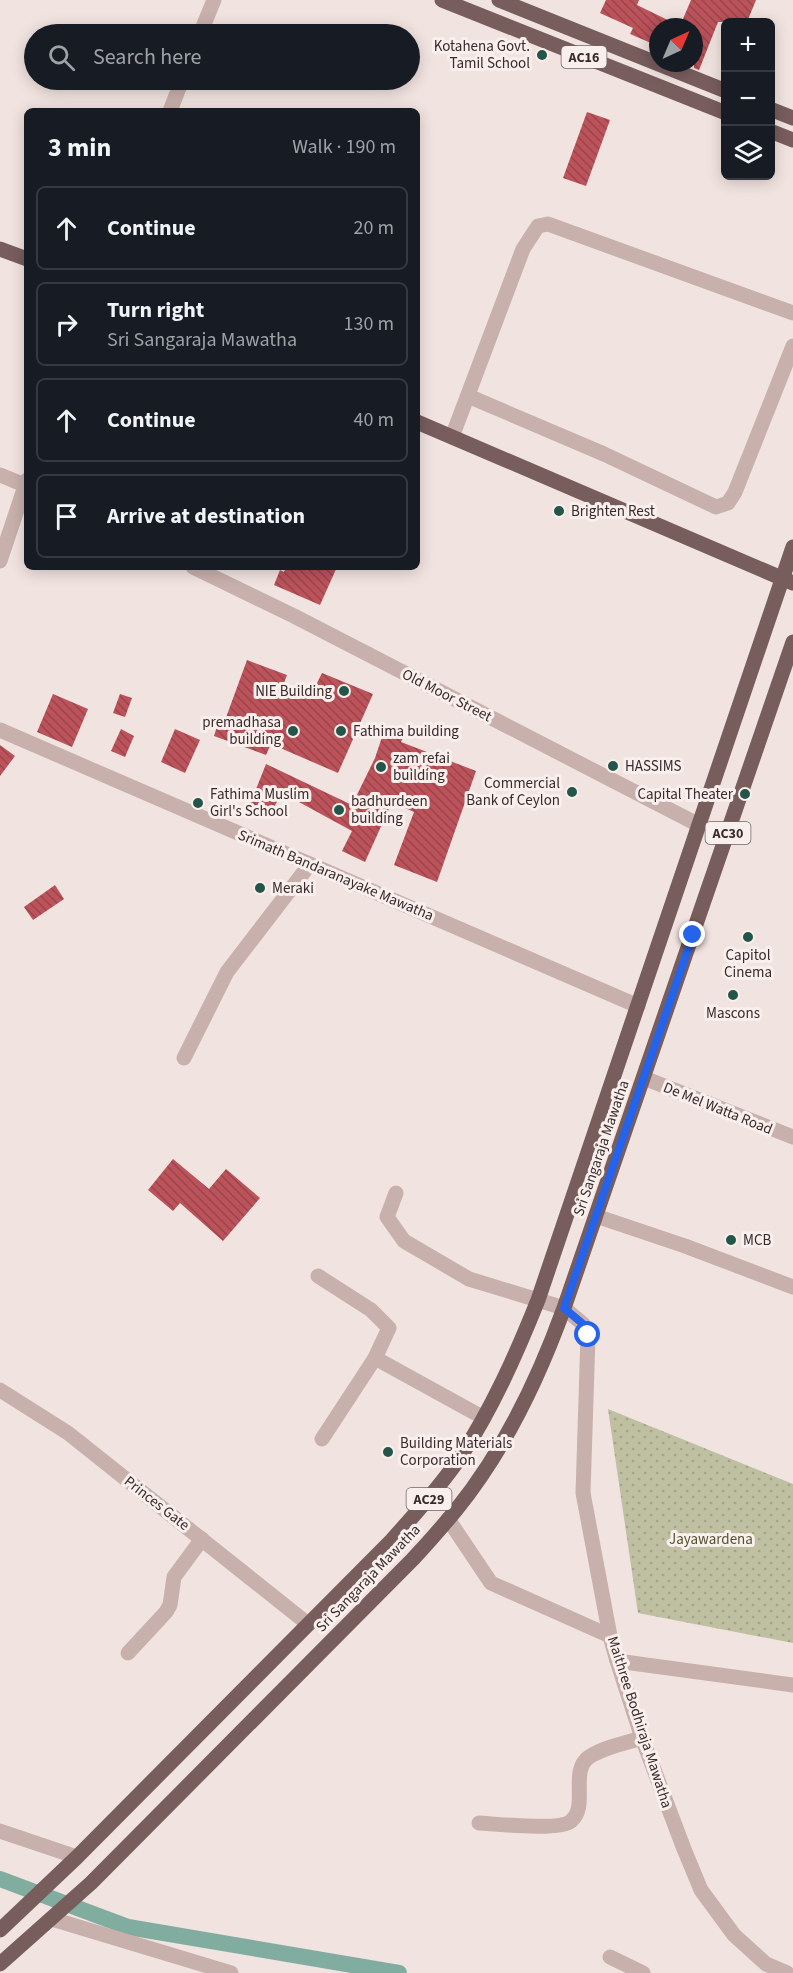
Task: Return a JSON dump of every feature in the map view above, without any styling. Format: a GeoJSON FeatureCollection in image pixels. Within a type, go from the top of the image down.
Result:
{"type":"FeatureCollection","features":[{"type":"Feature","properties":{"kind":"main road","name":"AC16"},"geometry":{"type":"LineString","coordinates":[[442,0],[721,111]]}},
{"type":"Feature","properties":{"kind":"main road","name":"AC16"},"geometry":{"type":"LineString","coordinates":[[499,0],[721,88]]}},
{"type":"Feature","properties":{"kind":"main road"},"geometry":{"type":"LineString","coordinates":[[775,111],[793,118]]}},
{"type":"Feature","properties":{"kind":"main road"},"geometry":{"type":"LineString","coordinates":[[775,133],[793,140]]}},
{"type":"Feature","properties":{"kind":"main road"},"geometry":{"type":"LineString","coordinates":[[0,249],[24,258]]}},
{"type":"Feature","properties":{"kind":"main road"},"geometry":{"type":"LineString","coordinates":[[420,423],[788,581]]}},
{"type":"Feature","properties":{"kind":"main road","name":"AC30"},"geometry":{"type":"LineString","coordinates":[[638,1006],[699,825],[788,581],[793,547]]}},
{"type":"Feature","properties":{"kind":"main road","name":"AC30"},"geometry":{"type":"LineString","coordinates":[[662,1023],[793,642]]}},
{"type":"Feature","properties":{"kind":"main road","name":"Sri Sangaraja Mawatha"},"geometry":{"type":"LineString","coordinates":[[6,1921],[77,1857],[392,1540],[434,1493],[459,1459],[506,1376],[538,1299],[638,1006]]}},
{"type":"Feature","properties":{"kind":"main road","name":"Sri Sangaraja Mawatha"},"geometry":{"type":"LineString","coordinates":[[0,1964],[91,1883],[405,1567],[448,1519],[477,1481],[532,1388],[564,1308],[662,1023]]}},
{"type":"Feature","properties":{"kind":"street"},"geometry":{"type":"LineString","coordinates":[[204,24],[214,0]]}},
{"type":"Feature","properties":{"kind":"street"},"geometry":{"type":"LineString","coordinates":[[171,108],[178,90]]}},
{"type":"Feature","properties":{"kind":"street"},"geometry":{"type":"LineString","coordinates":[[452,437],[523,249],[538,226],[548,224],[793,313]]}},
{"type":"Feature","properties":{"kind":"street"},"geometry":{"type":"LineString","coordinates":[[468,396],[604,454],[716,507],[728,503],[735,492],[793,346]]}},
{"type":"Feature","properties":{"kind":"street"},"geometry":{"type":"LineString","coordinates":[[0,475],[24,483]]}},
{"type":"Feature","properties":{"kind":"street"},"geometry":{"type":"LineString","coordinates":[[0,561],[24,490]]}},
{"type":"Feature","properties":{"kind":"street","name":"Old Moor Street"},"geometry":{"type":"LineString","coordinates":[[199,570],[294,616],[699,825]]}},
{"type":"Feature","properties":{"kind":"street","name":"Srimath Bandaranayake Mawatha"},"geometry":{"type":"LineString","coordinates":[[0,730],[638,1006]]}},
{"type":"Feature","properties":{"kind":"street"},"geometry":{"type":"LineString","coordinates":[[184,1059],[227,972],[310,864]]}},
{"type":"Feature","properties":{"kind":"street","name":"De Mel Watta Road"},"geometry":{"type":"LineString","coordinates":[[644,1078],[793,1137]]}},
{"type":"Feature","properties":{"kind":"street","name":"Maithree Bodhiraja Mawatha"},"geometry":{"type":"LineString","coordinates":[[396,1192],[387,1217],[404,1241],[469,1279],[564,1308],[583,1324],[588,1335],[583,1493],[610,1636],[617,1661],[642,1738],[701,1890],[734,1935],[766,1964],[787,1973]]}},
{"type":"Feature","properties":{"kind":"street"},"geometry":{"type":"LineString","coordinates":[[596,1216],[685,1246],[793,1287]]}},
{"type":"Feature","properties":{"kind":"street"},"geometry":{"type":"LineString","coordinates":[[318,1276],[371,1310],[389,1329],[375,1358],[322,1439]]}},
{"type":"Feature","properties":{"kind":"street"},"geometry":{"type":"LineString","coordinates":[[375,1358],[484,1418]]}},
{"type":"Feature","properties":{"kind":"street","name":"Princes Gate"},"geometry":{"type":"LineString","coordinates":[[0,1390],[68,1433],[308,1624]]}},
{"type":"Feature","properties":{"kind":"street"},"geometry":{"type":"LineString","coordinates":[[448,1519],[490,1583],[610,1636]]}},
{"type":"Feature","properties":{"kind":"street"},"geometry":{"type":"LineString","coordinates":[[128,1653],[166,1612],[170,1605],[174,1577],[202,1539]]}},
{"type":"Feature","properties":{"kind":"street"},"geometry":{"type":"LineString","coordinates":[[617,1661],[793,1685]]}},
{"type":"Feature","properties":{"kind":"street"},"geometry":{"type":"LineString","coordinates":[[479,1823],[553,1827],[570,1823],[577,1814],[580,1768],[588,1758],[612,1747],[642,1738]]}},
{"type":"Feature","properties":{"kind":"street"},"geometry":{"type":"LineString","coordinates":[[0,1831],[77,1857]]}},
{"type":"Feature","properties":{"kind":"street"},"geometry":{"type":"LineString","coordinates":[[56,1915],[231,1973]]}},
{"type":"Feature","properties":{"kind":"street"},"geometry":{"type":"LineString","coordinates":[[610,1957],[643,1973]]}},
{"type":"Feature","properties":{"kind":"green space","name":"Jayawardena"},"geometry":{"type":"Polygon","coordinates":[[[608,1409],[793,1484],[793,1643],[638,1613],[608,1409]]]}},
{"type":"Feature","properties":{"kind":"building"},"geometry":{"type":"Polygon","coordinates":[[[606,0],[639,0],[637,5],[664,18],[649,18],[649,42],[630,34],[633,28],[600,13],[606,0]]]}},
{"type":"Feature","properties":{"kind":"building"},"geometry":{"type":"Polygon","coordinates":[[[691,0],[756,0],[749,18],[721,18],[721,22],[718,22],[703,60],[703,18],[683,18],[691,0]]]}},
{"type":"Feature","properties":{"kind":"building"},"geometry":{"type":"Polygon","coordinates":[[[587,112],[610,120],[586,186],[563,178],[587,112]]]}},
{"type":"Feature","properties":{"kind":"building"},"geometry":{"type":"Polygon","coordinates":[[[280,570],[284,572],[285,570],[336,570],[320,605],[274,585],[280,570]]]}},
{"type":"Feature","properties":{"kind":"building"},"geometry":{"type":"Polygon","coordinates":[[[247,660],[287,675],[282,688],[309,699],[322,673],[373,694],[338,773],[271,744],[266,755],[214,736],[219,720],[224,723],[247,660]]]}},
{"type":"Feature","properties":{"kind":"building"},"geometry":{"type":"Polygon","coordinates":[[[53,694],[88,709],[72,747],[37,732],[53,694]]]}},
{"type":"Feature","properties":{"kind":"building"},"geometry":{"type":"Polygon","coordinates":[[[120,694],[132,698],[125,717],[113,713],[120,694]]]}},
{"type":"Feature","properties":{"kind":"building"},"geometry":{"type":"Polygon","coordinates":[[[386,725],[406,730],[401,742],[476,771],[437,882],[394,865],[414,812],[392,802],[365,862],[342,851],[352,831],[299,802],[280,796],[269,817],[249,807],[266,764],[352,805],[375,758],[386,725]]]}},
{"type":"Feature","properties":{"kind":"building"},"geometry":{"type":"Polygon","coordinates":[[[121,729],[134,736],[125,757],[111,751],[121,729]]]}},
{"type":"Feature","properties":{"kind":"building"},"geometry":{"type":"Polygon","coordinates":[[[175,729],[200,740],[185,773],[161,762],[175,729]]]}},
{"type":"Feature","properties":{"kind":"building"},"geometry":{"type":"Polygon","coordinates":[[[0,745],[15,756],[0,776],[0,745]]]}},
{"type":"Feature","properties":{"kind":"building"},"geometry":{"type":"Polygon","coordinates":[[[55,885],[64,899],[33,920],[24,907],[55,885]]]}},
{"type":"Feature","properties":{"kind":"building"},"geometry":{"type":"Polygon","coordinates":[[[173,1159],[209,1189],[226,1169],[260,1198],[223,1241],[180,1203],[173,1211],[148,1190],[173,1159]]]}},
{"type":"Feature","properties":{"kind":"waterway"},"geometry":{"type":"LineString","coordinates":[[0,1879],[128,1927],[399,1973]]}},
{"type":"Feature","properties":{"kind":"place","name":"Kotahena Govt. Tamil School"},"geometry":{"type":"Point","coordinates":[542,55]}},
{"type":"Feature","properties":{"kind":"place","name":"Brighten Rest"},"geometry":{"type":"Point","coordinates":[559,511]}},
{"type":"Feature","properties":{"kind":"place","name":"NIE Building"},"geometry":{"type":"Point","coordinates":[344,691]}},
{"type":"Feature","properties":{"kind":"place","name":"premadhasa building"},"geometry":{"type":"Point","coordinates":[293,731]}},
{"type":"Feature","properties":{"kind":"place","name":"Fathima building"},"geometry":{"type":"Point","coordinates":[341,731]}},
{"type":"Feature","properties":{"kind":"place","name":"HASSIMS"},"geometry":{"type":"Point","coordinates":[613,766]}},
{"type":"Feature","properties":{"kind":"place","name":"zam refai building"},"geometry":{"type":"Point","coordinates":[381,767]}},
{"type":"Feature","properties":{"kind":"place","name":"Commercial Bank of Ceylon"},"geometry":{"type":"Point","coordinates":[572,792]}},
{"type":"Feature","properties":{"kind":"place","name":"Capital Theater"},"geometry":{"type":"Point","coordinates":[745,794]}},
{"type":"Feature","properties":{"kind":"place","name":"Fathima Muslim Girl's School"},"geometry":{"type":"Point","coordinates":[198,803]}},
{"type":"Feature","properties":{"kind":"place","name":"badhurdeen building"},"geometry":{"type":"Point","coordinates":[339,810]}},
{"type":"Feature","properties":{"kind":"place","name":"Meraki"},"geometry":{"type":"Point","coordinates":[260,888]}},
{"type":"Feature","properties":{"kind":"place","name":"Capitol Cinema"},"geometry":{"type":"Point","coordinates":[748,937]}},
{"type":"Feature","properties":{"kind":"place","name":"Mascons"},"geometry":{"type":"Point","coordinates":[733,995]}},
{"type":"Feature","properties":{"kind":"place","name":"MCB"},"geometry":{"type":"Point","coordinates":[731,1240]}},
{"type":"Feature","properties":{"kind":"place","name":"Building Materials Corporation"},"geometry":{"type":"Point","coordinates":[388,1452]}},
{"type":"Feature","properties":{"kind":"route"},"geometry":{"type":"LineString","coordinates":[[588,1335],[583,1324],[564,1308],[693,935]]}}]}
